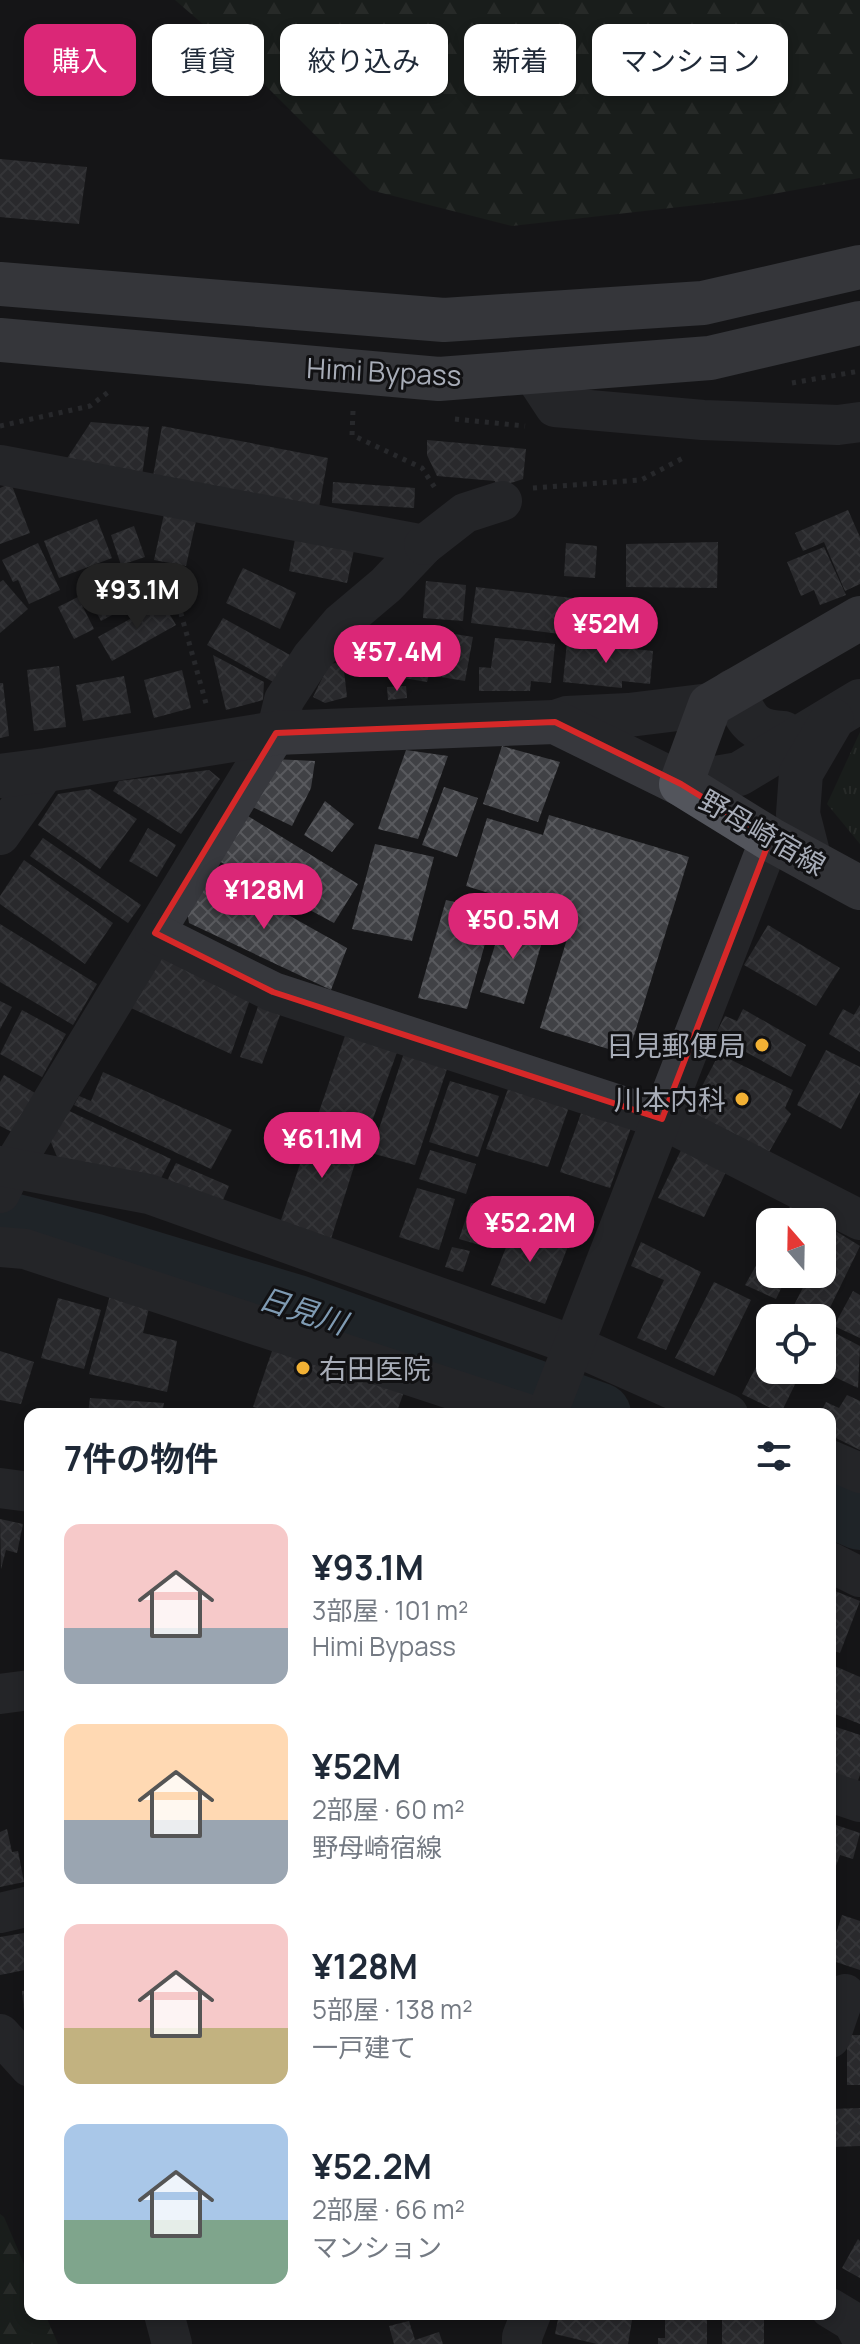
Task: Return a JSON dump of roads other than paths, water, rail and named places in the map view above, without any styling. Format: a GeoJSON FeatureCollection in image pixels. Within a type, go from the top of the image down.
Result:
{"type":"FeatureCollection","features":[{"type":"Feature","properties":{"kind":"highway","name":"Himi Bypass"},"geometry":{"type":"LineString","coordinates":[[0,284],[444,320],[703,303],[860,267]]}},
{"type":"Feature","properties":{"kind":"highway","name":"Himi Bypass"},"geometry":{"type":"LineString","coordinates":[[0,340],[439,379],[710,358],[860,323]]}},
{"type":"Feature","properties":{"kind":"main road"},"geometry":{"type":"LineString","coordinates":[[721,698],[860,618]]}},
{"type":"Feature","properties":{"kind":"main road","name":"野母崎宿線"},"geometry":{"type":"LineString","coordinates":[[721,698],[681,784],[770,839],[860,888]]}},
{"type":"Feature","properties":{"kind":"street"},"geometry":{"type":"LineString","coordinates":[[532,372],[555,407],[703,420],[838,425],[860,422]]}},
{"type":"Feature","properties":{"kind":"street"},"geometry":{"type":"LineString","coordinates":[[0,465],[424,545]]}},
{"type":"Feature","properties":{"kind":"street"},"geometry":{"type":"LineString","coordinates":[[502,501],[465,513],[424,545],[386,585],[341,623],[312,657],[284,700],[276,733],[4,1175],[149,1194],[573,1345],[715,1408]]}},
{"type":"Feature","properties":{"kind":"street"},"geometry":{"type":"LineString","coordinates":[[0,776],[276,733],[555,722],[567,718],[629,715],[721,698],[764,732],[783,733],[787,745]]}},
{"type":"Feature","properties":{"kind":"street"},"geometry":{"type":"LineString","coordinates":[[555,722],[681,784],[739,774],[846,709]]}},
{"type":"Feature","properties":{"kind":"street"},"geometry":{"type":"LineString","coordinates":[[810,861],[798,814],[801,773],[846,709]]}},
{"type":"Feature","properties":{"kind":"street"},"geometry":{"type":"LineString","coordinates":[[0,835],[46,770]]}},
{"type":"Feature","properties":{"kind":"street"},"geometry":{"type":"LineString","coordinates":[[549,1408],[770,839]]}},
{"type":"Feature","properties":{"kind":"street"},"geometry":{"type":"LineString","coordinates":[[155,933],[273,992],[662,1119],[860,1220]]}},
{"type":"Feature","properties":{"kind":"street"},"geometry":{"type":"LineString","coordinates":[[0,1247],[25,1249],[509,1408]]}},
{"type":"Feature","properties":{"kind":"street"},"geometry":{"type":"LineString","coordinates":[[836,1463],[860,1473]]}},
{"type":"Feature","properties":{"kind":"street"},"geometry":{"type":"LineString","coordinates":[[0,1488],[24,1491]]}},
{"type":"Feature","properties":{"kind":"street"},"geometry":{"type":"LineString","coordinates":[[836,1565],[860,1577]]}},
{"type":"Feature","properties":{"kind":"street"},"geometry":{"type":"LineString","coordinates":[[0,1694],[24,1691]]}},
{"type":"Feature","properties":{"kind":"street"},"geometry":{"type":"LineString","coordinates":[[836,1794],[860,1802]]}},
{"type":"Feature","properties":{"kind":"street"},"geometry":{"type":"LineString","coordinates":[[0,1913],[24,1907]]}},
{"type":"Feature","properties":{"kind":"street"},"geometry":{"type":"LineString","coordinates":[[836,2020],[845,1994]]}},
{"type":"Feature","properties":{"kind":"street"},"geometry":{"type":"LineString","coordinates":[[0,2034],[24,2060]]}},
{"type":"Feature","properties":{"kind":"street"},"geometry":{"type":"LineString","coordinates":[[836,2312],[853,2322],[860,2335]]}},
{"type":"Feature","properties":{"kind":"street"},"geometry":{"type":"LineString","coordinates":[[166,2320],[172,2344]]}},
{"type":"Feature","properties":{"kind":"street"},"geometry":{"type":"LineString","coordinates":[[522,2344],[529,2320]]}},
{"type":"Feature","properties":{"kind":"waterway","name":"日見川"},"geometry":{"type":"LineString","coordinates":[[0,1221],[92,1244],[297,1306],[583,1408]]}},
{"type":"Feature","properties":{"kind":"waterway","name":"日見川"},"geometry":{"type":"LineString","coordinates":[[836,1509],[860,1519]]}},
{"type":"Feature","properties":{"kind":"place","name":"日見郵便局"},"geometry":{"type":"Point","coordinates":[762,1045]}},
{"type":"Feature","properties":{"kind":"place","name":"川本内科"},"geometry":{"type":"Point","coordinates":[742,1099]}},
{"type":"Feature","properties":{"kind":"place","name":"右田医院"},"geometry":{"type":"Point","coordinates":[303,1368]}}]}
